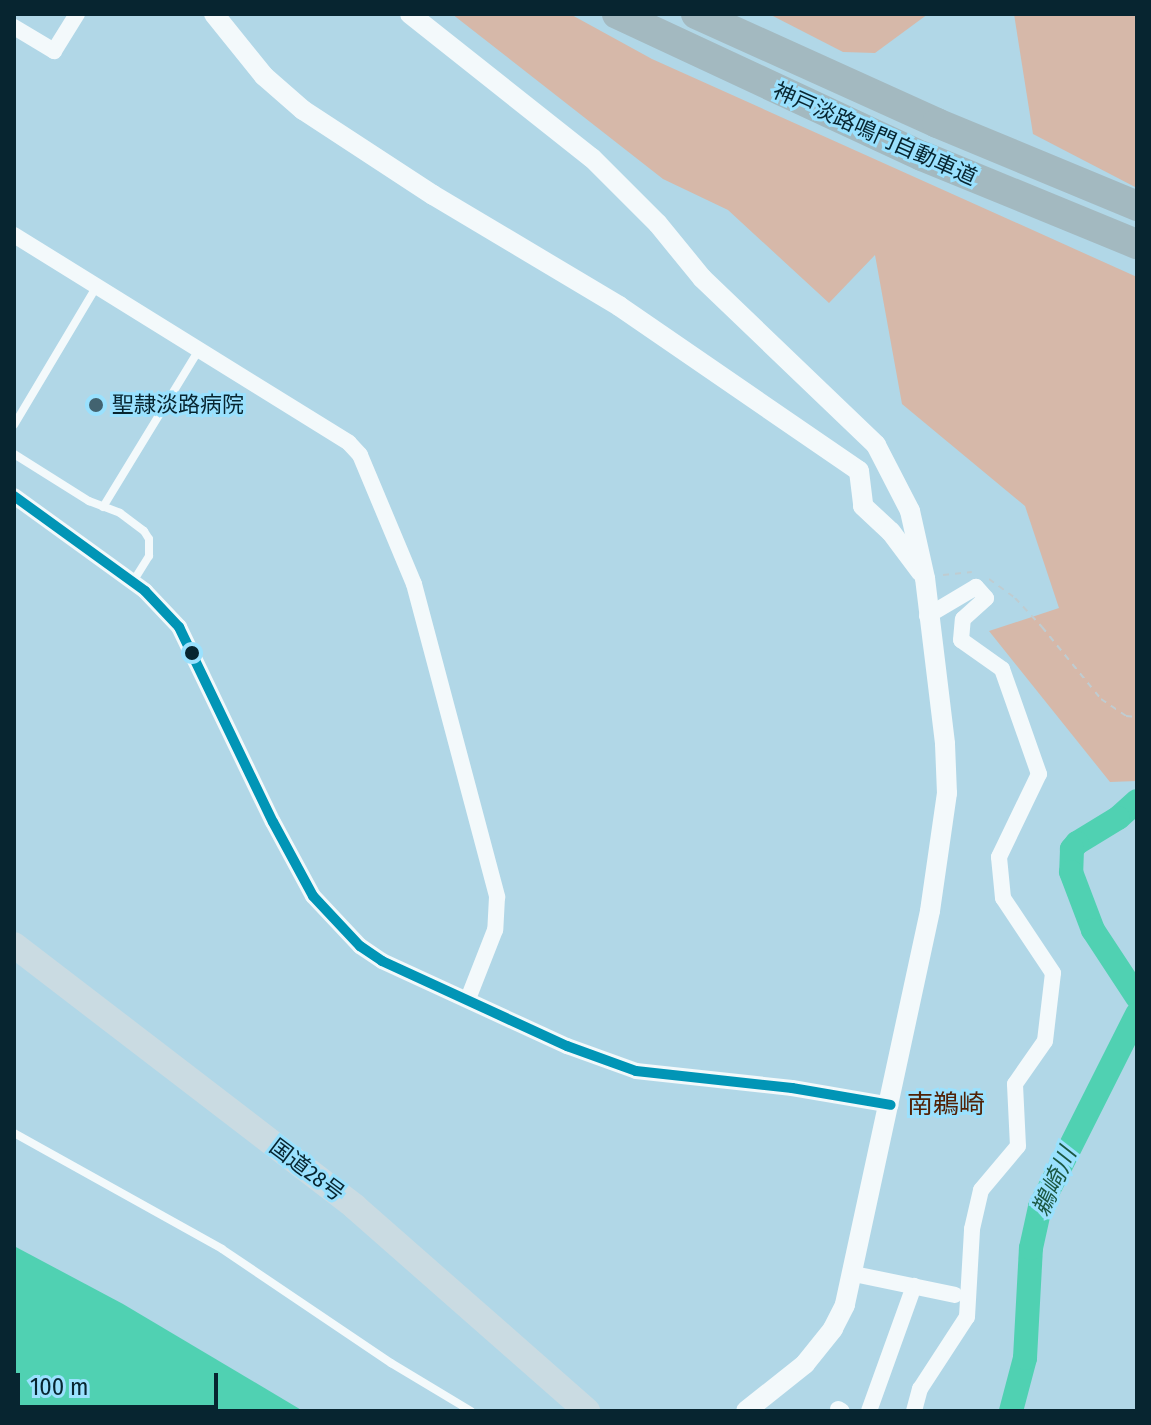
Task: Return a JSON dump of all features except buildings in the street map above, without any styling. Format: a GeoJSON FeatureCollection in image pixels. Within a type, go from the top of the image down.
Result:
{"type":"FeatureCollection","features":[{"type":"Feature","properties":{"kind":"highway","name":"神戸淡路鳴門自動車道"},"geometry":{"type":"LineString","coordinates":[[617,14],[922,156],[1137,244]]}},
{"type":"Feature","properties":{"kind":"highway","name":"神戸淡路鳴門自動車道"},"geometry":{"type":"LineString","coordinates":[[696,14],[937,123],[1137,206]]}},
{"type":"Feature","properties":{"kind":"highway","name":"国道28号"},"geometry":{"type":"LineString","coordinates":[[14,945],[355,1207],[587,1411]]}},
{"type":"Feature","properties":{"kind":"street"},"geometry":{"type":"LineString","coordinates":[[14,27],[54,51],[77,14]]}},
{"type":"Feature","properties":{"kind":"street"},"geometry":{"type":"LineString","coordinates":[[214,14],[264,76],[303,110],[433,195],[619,306],[859,471],[863,506],[891,532],[925,578]]}},
{"type":"Feature","properties":{"kind":"street"},"geometry":{"type":"LineString","coordinates":[[410,14],[592,158],[658,224],[702,278],[876,445],[910,511],[925,578],[927,616],[945,744],[947,793],[930,911],[854,1274],[839,1317],[805,1364],[746,1411]]}},
{"type":"Feature","properties":{"kind":"street"},"geometry":{"type":"LineString","coordinates":[[14,235],[349,443],[373,479],[414,584],[497,897],[495,930],[468,999]]}},
{"type":"Feature","properties":{"kind":"street"},"geometry":{"type":"LineString","coordinates":[[14,496],[133,582],[179,627],[273,822],[313,896],[360,946],[382,961],[567,1046],[636,1071],[792,1088],[891,1105]]}},
{"type":"Feature","properties":{"kind":"street"},"geometry":{"type":"LineString","coordinates":[[914,1411],[920,1389],[967,1317],[972,1229],[981,1190],[1018,1146],[1015,1084],[1045,1041],[1053,973],[1003,898],[999,857],[1039,774],[1002,669],[961,640],[963,619],[986,598],[976,587],[927,616]]}},
{"type":"Feature","properties":{"kind":"street"},"geometry":{"type":"LineString","coordinates":[[854,1274],[955,1295]]}},
{"type":"Feature","properties":{"kind":"street"},"geometry":{"type":"LineString","coordinates":[[869,1411],[914,1286]]}},
{"type":"Feature","properties":{"kind":"lane"},"geometry":{"type":"LineString","coordinates":[[14,425],[97,286]]}},
{"type":"Feature","properties":{"kind":"lane"},"geometry":{"type":"LineString","coordinates":[[103,507],[199,349]]}},
{"type":"Feature","properties":{"kind":"lane"},"geometry":{"type":"LineString","coordinates":[[14,454],[103,507],[120,513],[144,531],[149,539],[149,556],[133,582]]}},
{"type":"Feature","properties":{"kind":"lane"},"geometry":{"type":"LineString","coordinates":[[14,1133],[222,1249],[391,1363],[471,1411]]}},
{"type":"Feature","properties":{"kind":"path"},"geometry":{"type":"LineString","coordinates":[[925,578],[970,571],[991,580],[1042,627],[1101,699],[1126,716],[1137,717]]}},
{"type":"Feature","properties":{"kind":"shaded area"},"geometry":{"type":"Polygon","coordinates":[[[452,14],[570,14],[652,59],[1137,277],[1137,781],[1110,782],[989,631],[1059,608],[1025,506],[902,404],[875,255],[829,303],[728,210],[663,179],[452,14]]]}},
{"type":"Feature","properties":{"kind":"shaded area"},"geometry":{"type":"Polygon","coordinates":[[[769,14],[928,14],[875,53],[843,52],[769,14]]]}},
{"type":"Feature","properties":{"kind":"shaded area"},"geometry":{"type":"Polygon","coordinates":[[[1014,14],[1137,14],[1137,188],[1033,134],[1014,14]]]}},
{"type":"Feature","properties":{"kind":"shaded area"},"geometry":{"type":"Polygon","coordinates":[[[14,1246],[123,1304],[303,1411],[14,1411],[14,1246]]]}},
{"type":"Feature","properties":{"kind":"waterway","name":"鵜崎川"},"geometry":{"type":"LineString","coordinates":[[1137,801],[1118,818],[1077,843],[1072,849],[1071,872],[1093,930],[1137,997]]}},
{"type":"Feature","properties":{"kind":"waterway","name":"鵜崎川"},"geometry":{"type":"LineString","coordinates":[[1011,1411],[1025,1358],[1031,1248],[1040,1207],[1137,1014]]}},
{"type":"Feature","properties":{"kind":"transit line"},"geometry":{"type":"LineString","coordinates":[[14,496],[145,591],[179,627],[273,822],[313,896],[360,946],[382,961],[567,1046],[636,1071],[792,1088],[891,1105]]}},
{"type":"Feature","properties":{"kind":"place","name":"聖隷淡路病院"},"geometry":{"type":"Point","coordinates":[96,405]}},
{"type":"Feature","properties":{"kind":"district","name":"南鵜崎"},"geometry":{"type":"Point","coordinates":[946,1105]}}]}
